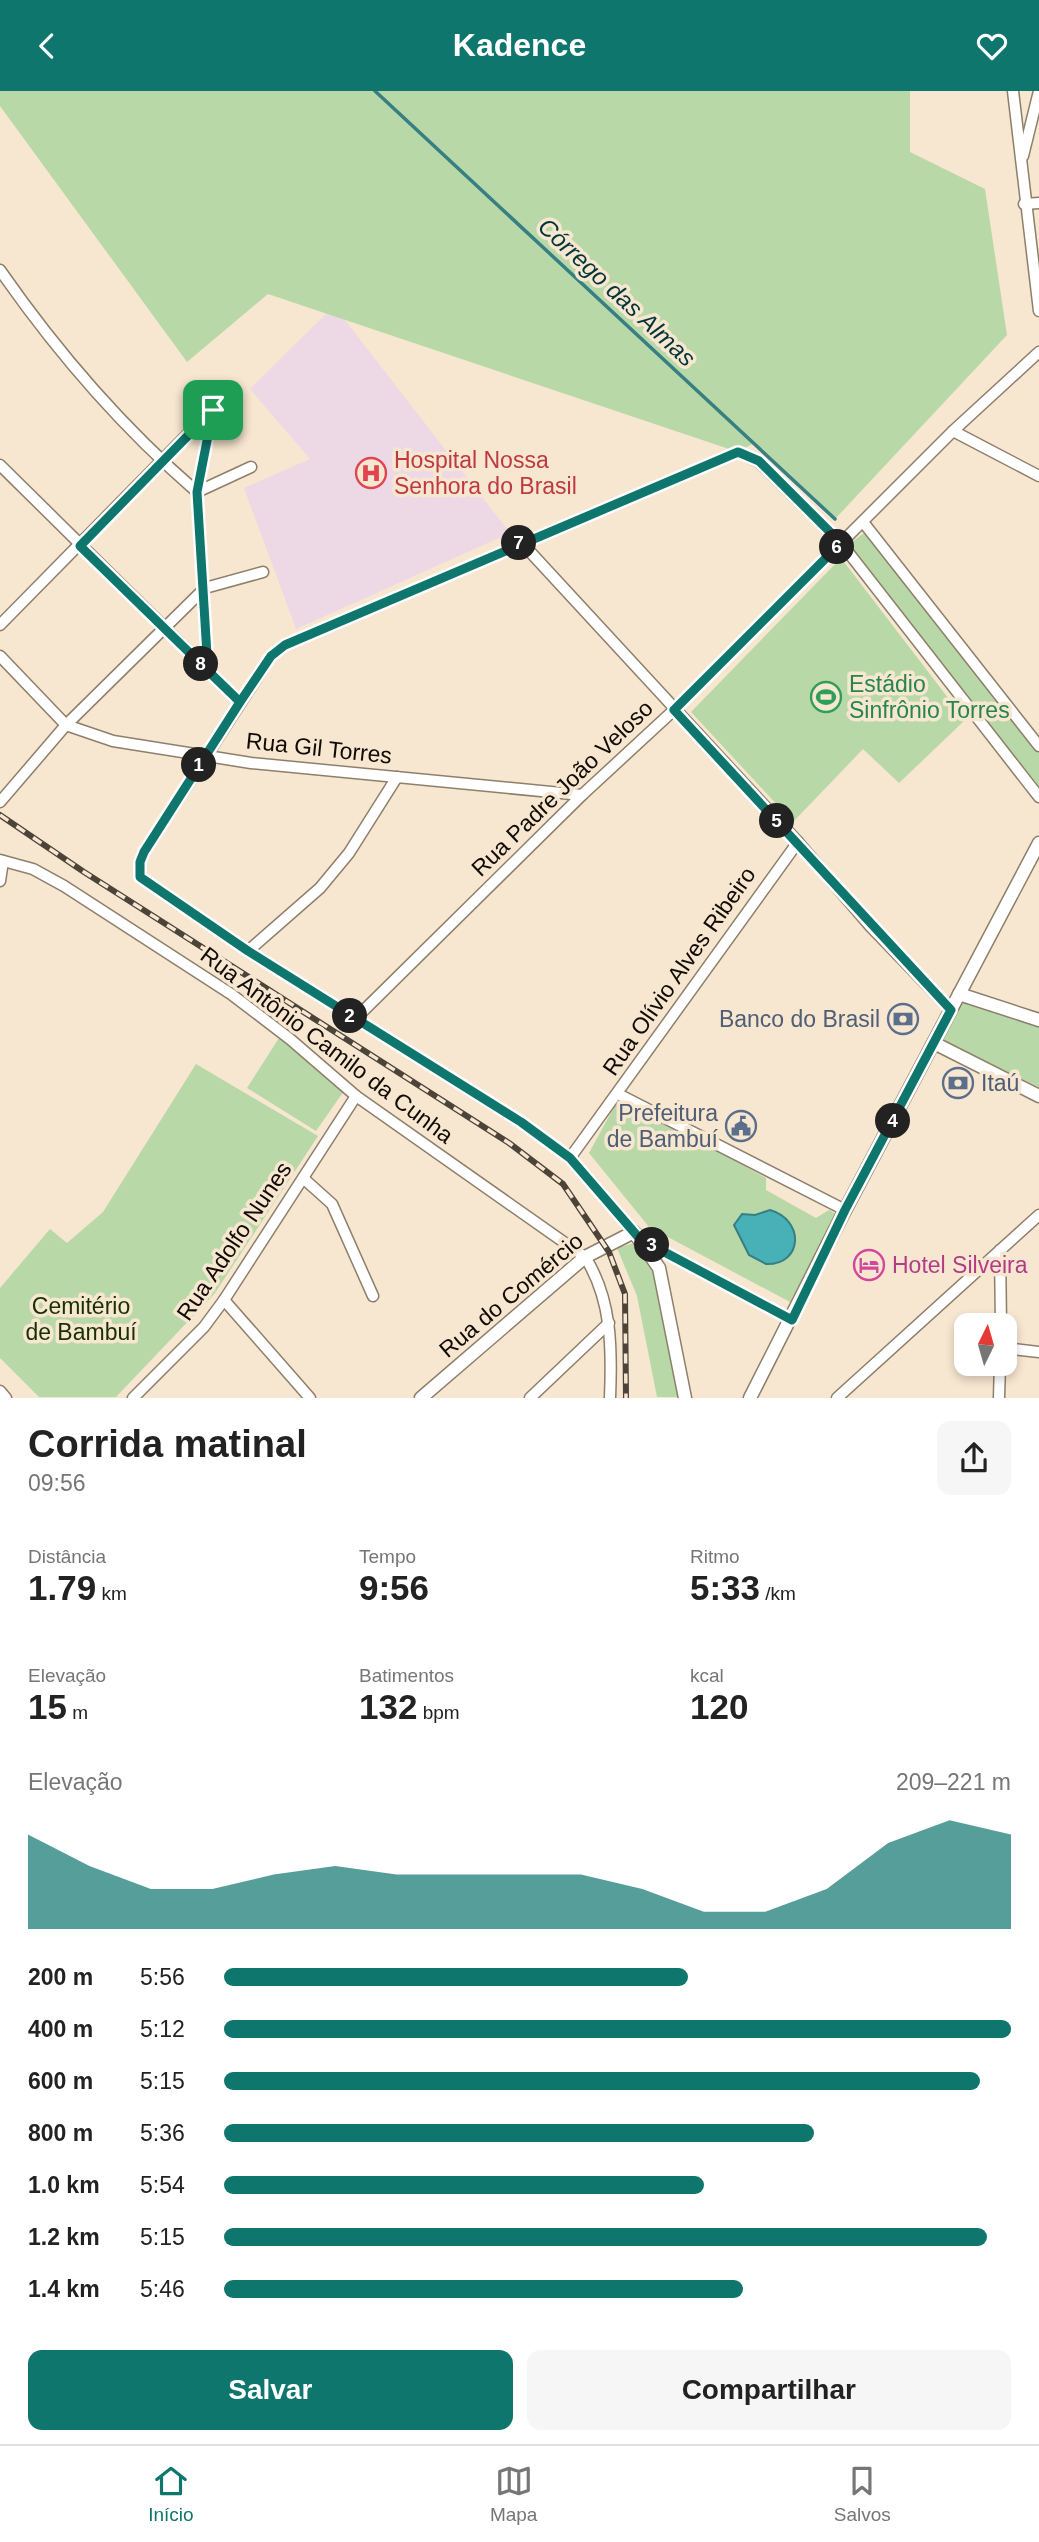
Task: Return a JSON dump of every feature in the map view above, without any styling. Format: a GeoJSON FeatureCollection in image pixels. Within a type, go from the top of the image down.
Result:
{"type":"FeatureCollection","features":[{"type":"Feature","properties":{"kind":"street"},"geometry":{"type":"LineString","coordinates":[[1013,91],[1014,122],[1039,310]]}},
{"type":"Feature","properties":{"kind":"street"},"geometry":{"type":"LineString","coordinates":[[1021,162],[1035,122],[1038,91]]}},
{"type":"Feature","properties":{"kind":"street"},"geometry":{"type":"LineString","coordinates":[[1014,122],[1035,122]]}},
{"type":"Feature","properties":{"kind":"street"},"geometry":{"type":"LineString","coordinates":[[1024,204],[1039,204]]}},
{"type":"Feature","properties":{"kind":"street"},"geometry":{"type":"LineString","coordinates":[[0,270],[64,357],[161,461],[197,492]]}},
{"type":"Feature","properties":{"kind":"street","name":"Rua Padre João Veloso"},"geometry":{"type":"LineString","coordinates":[[355,1019],[582,795],[674,710],[953,431],[1039,352]]}},
{"type":"Feature","properties":{"kind":"street"},"geometry":{"type":"LineString","coordinates":[[0,625],[233,388]]}},
{"type":"Feature","properties":{"kind":"street"},"geometry":{"type":"LineString","coordinates":[[208,671],[197,492],[213,410]]}},
{"type":"Feature","properties":{"kind":"street"},"geometry":{"type":"LineString","coordinates":[[953,431],[1039,476]]}},
{"type":"Feature","properties":{"kind":"street"},"geometry":{"type":"LineString","coordinates":[[685,1398],[661,1276],[654,1259],[570,1158],[521,1122],[143,882],[138,873],[144,852],[271,656],[285,645],[521,542],[738,452],[759,461],[841,543],[1039,797]]}},
{"type":"Feature","properties":{"kind":"street"},"geometry":{"type":"LineString","coordinates":[[0,465],[240,702]]}},
{"type":"Feature","properties":{"kind":"street"},"geometry":{"type":"LineString","coordinates":[[197,492],[251,467]]}},
{"type":"Feature","properties":{"kind":"street"},"geometry":{"type":"LineString","coordinates":[[863,522],[1039,746]]}},
{"type":"Feature","properties":{"kind":"street"},"geometry":{"type":"LineString","coordinates":[[521,542],[798,842],[870,926],[951,1010]]}},
{"type":"Feature","properties":{"kind":"street"},"geometry":{"type":"LineString","coordinates":[[0,803],[66,725],[205,588],[263,572]]}},
{"type":"Feature","properties":{"kind":"street","name":"Rua Gil Torres"},"geometry":{"type":"LineString","coordinates":[[0,656],[66,725],[113,741],[264,765],[582,795]]}},
{"type":"Feature","properties":{"kind":"street"},"geometry":{"type":"LineString","coordinates":[[248,951],[320,888],[349,853],[397,777]]}},
{"type":"Feature","properties":{"kind":"street","name":"Rua Olívio Alves Ribeiro"},"geometry":{"type":"LineString","coordinates":[[570,1158],[798,842]]}},
{"type":"Feature","properties":{"kind":"street"},"geometry":{"type":"LineString","coordinates":[[750,1398],[792,1320],[845,1210],[1039,843]]}},
{"type":"Feature","properties":{"kind":"street"},"geometry":{"type":"LineString","coordinates":[[0,881],[2,860]]}},
{"type":"Feature","properties":{"kind":"street","name":"Rua Antônio Camilo da Cunha"},"geometry":{"type":"LineString","coordinates":[[2,860],[33,869],[64,886],[230,994],[290,1039],[356,1096],[585,1257]]}},
{"type":"Feature","properties":{"kind":"street"},"geometry":{"type":"LineString","coordinates":[[959,995],[1039,1020]]}},
{"type":"Feature","properties":{"kind":"street"},"geometry":{"type":"LineString","coordinates":[[934,1044],[1039,1096]]}},
{"type":"Feature","properties":{"kind":"street"},"geometry":{"type":"LineString","coordinates":[[618,1094],[845,1210]]}},
{"type":"Feature","properties":{"kind":"street","name":"Rua Adolfo Nunes"},"geometry":{"type":"LineString","coordinates":[[133,1398],[204,1327],[225,1300],[356,1096]]}},
{"type":"Feature","properties":{"kind":"street"},"geometry":{"type":"LineString","coordinates":[[303,1178],[332,1204],[373,1296]]}},
{"type":"Feature","properties":{"kind":"street"},"geometry":{"type":"LineString","coordinates":[[837,1398],[1039,1215]]}},
{"type":"Feature","properties":{"kind":"street"},"geometry":{"type":"LineString","coordinates":[[637,1236],[792,1320]]}},
{"type":"Feature","properties":{"kind":"street","name":"Rua do Comércio"},"geometry":{"type":"LineString","coordinates":[[421,1398],[585,1257],[637,1236]]}},
{"type":"Feature","properties":{"kind":"street"},"geometry":{"type":"LineString","coordinates":[[1000,1250],[1001,1313]]}},
{"type":"Feature","properties":{"kind":"street"},"geometry":{"type":"LineString","coordinates":[[585,1257],[595,1272],[609,1323],[610,1398]]}},
{"type":"Feature","properties":{"kind":"street"},"geometry":{"type":"LineString","coordinates":[[225,1300],[310,1398]]}},
{"type":"Feature","properties":{"kind":"street"},"geometry":{"type":"LineString","coordinates":[[530,1398],[609,1323]]}},
{"type":"Feature","properties":{"kind":"street"},"geometry":{"type":"LineString","coordinates":[[1017,1350],[1039,1352]]}},
{"type":"Feature","properties":{"kind":"street"},"geometry":{"type":"LineString","coordinates":[[999,1398],[1000,1376]]}},
{"type":"Feature","properties":{"kind":"street"},"geometry":{"type":"LineString","coordinates":[[0,1391],[6,1398]]}},
{"type":"Feature","properties":{"kind":"shaded area","name":"Hospital Nossa Senhora do Brasil"},"geometry":{"type":"Polygon","coordinates":[[[334,306],[510,533],[296,629],[244,488],[310,459],[250,389],[334,306]]]}},
{"type":"Feature","properties":{"kind":"green space"},"geometry":{"type":"Polygon","coordinates":[[[0,91],[910,91],[910,152],[985,189],[1007,335],[835,519],[754,443],[738,452],[268,294],[187,362],[0,106],[0,91]]]}},
{"type":"Feature","properties":{"kind":"green space"},"geometry":{"type":"Polygon","coordinates":[[[864,533],[1039,753],[1039,788],[848,545],[864,533]]]}},
{"type":"Feature","properties":{"kind":"green space","name":"Estádio Sinfrônio Torres"},"geometry":{"type":"Polygon","coordinates":[[[841,558],[965,720],[899,783],[863,749],[793,822],[691,712],[841,558]]]}},
{"type":"Feature","properties":{"kind":"green space"},"geometry":{"type":"Polygon","coordinates":[[[961,1001],[1039,1027],[1039,1087],[942,1041],[961,1001]]]}},
{"type":"Feature","properties":{"kind":"green space"},"geometry":{"type":"Polygon","coordinates":[[[279,1038],[344,1091],[316,1131],[247,1088],[279,1038]]]}},
{"type":"Feature","properties":{"kind":"green space","name":"Cemitério de Bambuí"},"geometry":{"type":"Polygon","coordinates":[[[196,1064],[318,1136],[215,1293],[116,1397],[39,1397],[0,1358],[0,1288],[50,1229],[67,1243],[103,1212],[196,1064]]]}},
{"type":"Feature","properties":{"kind":"green space"},"geometry":{"type":"Polygon","coordinates":[[[620,1096],[766,1178],[766,1190],[816,1218],[829,1210],[836,1214],[790,1302],[649,1227],[589,1153],[620,1096]]]}},
{"type":"Feature","properties":{"kind":"green space"},"geometry":{"type":"Polygon","coordinates":[[[634,1243],[654,1274],[678,1397],[657,1397],[637,1296],[617,1248],[634,1243]]]}},
{"type":"Feature","properties":{"kind":"water"},"geometry":{"type":"Polygon","coordinates":[[[770,1210],[789,1223],[795,1241],[793,1250],[787,1257],[766,1264],[749,1255],[734,1225],[742,1214],[755,1215],[770,1210]]]}},
{"type":"Feature","properties":{"kind":"waterway","name":"Córrego das Almas"},"geometry":{"type":"LineString","coordinates":[[375,91],[835,519]]}},
{"type":"Feature","properties":{"kind":"railway"},"geometry":{"type":"LineString","coordinates":[[0,815],[84,872],[509,1143],[563,1184],[609,1252],[625,1294],[626,1398]]}},
{"type":"Feature","properties":{"kind":"place","name":"Hospital Nossa Senhora do Brasil"},"geometry":{"type":"Point","coordinates":[371,473]}},
{"type":"Feature","properties":{"kind":"place","name":"Estádio Sinfrônio Torres"},"geometry":{"type":"Point","coordinates":[826,697]}},
{"type":"Feature","properties":{"kind":"place","name":"Banco do Brasil"},"geometry":{"type":"Point","coordinates":[903,1019]}},
{"type":"Feature","properties":{"kind":"place","name":"Itaú"},"geometry":{"type":"Point","coordinates":[958,1083]}},
{"type":"Feature","properties":{"kind":"place","name":"Prefeitura de Bambuí"},"geometry":{"type":"Point","coordinates":[741,1126]}},
{"type":"Feature","properties":{"kind":"place","name":"Hotel Silveira"},"geometry":{"type":"Point","coordinates":[869,1265]}},
{"type":"Feature","properties":{"kind":"route"},"geometry":{"type":"LineString","coordinates":[[213,410],[80,546],[208,671],[240,702],[271,656],[285,645],[521,542],[738,452],[759,461],[841,543],[674,710],[798,842],[870,926],[951,1010],[845,1210],[792,1320],[640,1239],[570,1158],[521,1122],[143,882],[138,873],[144,852],[240,702],[208,671],[197,492],[213,410]]}}]}
